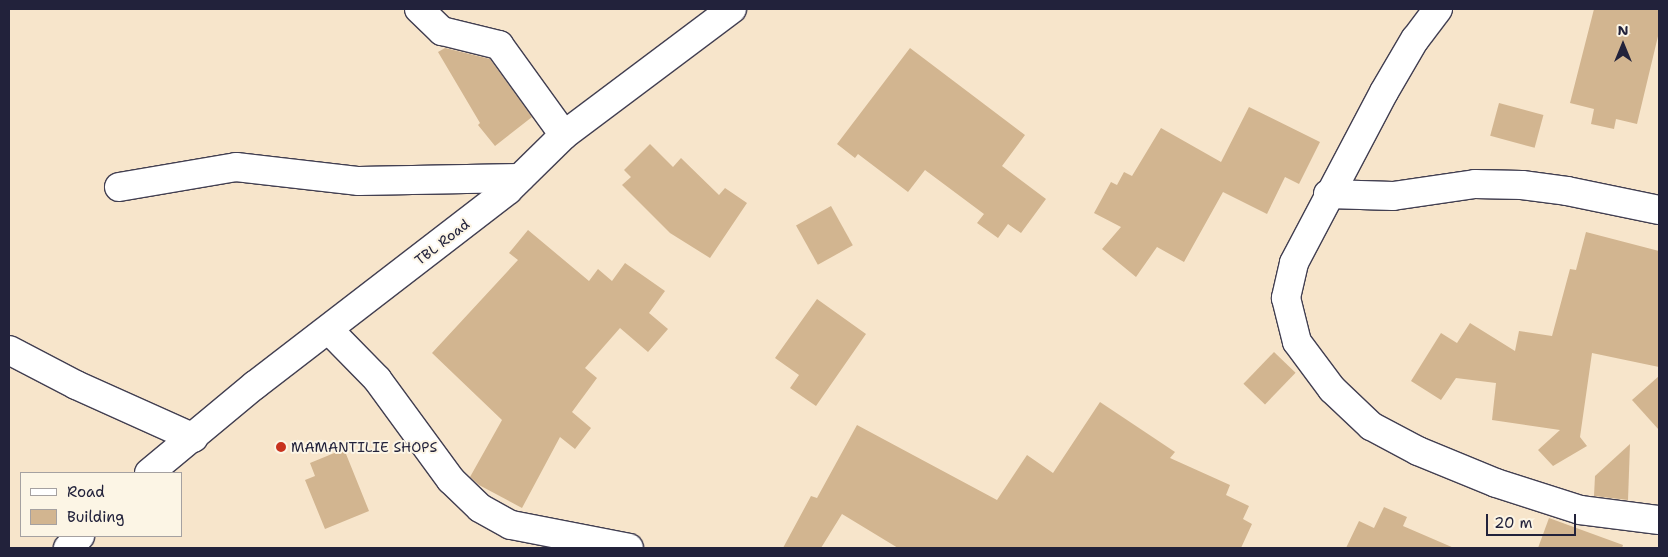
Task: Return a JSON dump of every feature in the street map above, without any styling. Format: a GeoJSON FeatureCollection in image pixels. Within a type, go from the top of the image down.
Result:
{"type":"FeatureCollection","features":[{"type":"Feature","properties":{"kind":"street"},"geometry":{"type":"LineString","coordinates":[[419,9],[442,31],[498,45],[564,135]]}},
{"type":"Feature","properties":{"kind":"street","name":"TBL Road"},"geometry":{"type":"LineString","coordinates":[[150,472],[520,178],[564,135],[732,9]]}},
{"type":"Feature","properties":{"kind":"street"},"geometry":{"type":"LineString","coordinates":[[1438,9],[1415,39],[1328,194],[1294,264],[1286,298],[1297,342],[1332,389],[1371,426],[1418,451],[1496,483],[1580,510],[1659,520]]}},
{"type":"Feature","properties":{"kind":"street"},"geometry":{"type":"LineString","coordinates":[[119,187],[236,167],[359,181],[520,178]]}},
{"type":"Feature","properties":{"kind":"street"},"geometry":{"type":"LineString","coordinates":[[1328,194],[1393,196],[1476,184],[1522,185],[1567,191],[1659,210]]}},
{"type":"Feature","properties":{"kind":"street"},"geometry":{"type":"LineString","coordinates":[[329,330],[378,379],[451,480],[480,508],[511,525],[628,548]]}},
{"type":"Feature","properties":{"kind":"street"},"geometry":{"type":"LineString","coordinates":[[9,350],[76,385],[194,438]]}},
{"type":"Feature","properties":{"kind":"street"},"geometry":{"type":"LineString","coordinates":[[68,548],[79,537]]}},
{"type":"Feature","properties":{"kind":"building"},"geometry":{"type":"Polygon","coordinates":[[[1594,9],[1659,9],[1659,32],[1637,124],[1616,119],[1614,129],[1591,124],[1594,109],[1570,103],[1594,9]]]}},
{"type":"Feature","properties":{"kind":"building"},"geometry":{"type":"Polygon","coordinates":[[[445,48],[490,59],[532,117],[495,146],[478,125],[480,123],[438,52],[445,48]]]}},
{"type":"Feature","properties":{"kind":"building"},"geometry":{"type":"Polygon","coordinates":[[[910,48],[1025,135],[1002,166],[1046,199],[1021,233],[1008,224],[998,238],[977,223],[984,214],[925,170],[908,192],[858,154],[855,158],[837,144],[910,48]]]}},
{"type":"Feature","properties":{"kind":"building"},"geometry":{"type":"Polygon","coordinates":[[[1499,103],[1543,115],[1535,148],[1490,136],[1499,103]]]}},
{"type":"Feature","properties":{"kind":"building"},"geometry":{"type":"Polygon","coordinates":[[[1249,107],[1320,142],[1299,184],[1285,177],[1267,214],[1223,192],[1184,262],[1157,247],[1136,277],[1102,249],[1121,227],[1094,213],[1111,182],[1117,185],[1124,172],[1132,176],[1161,128],[1221,162],[1249,107]]]}},
{"type":"Feature","properties":{"kind":"building"},"geometry":{"type":"Polygon","coordinates":[[[650,144],[673,167],[681,158],[719,195],[725,188],[747,203],[710,258],[670,233],[622,185],[631,177],[624,170],[650,144]]]}},
{"type":"Feature","properties":{"kind":"building"},"geometry":{"type":"Polygon","coordinates":[[[831,206],[853,245],[818,265],[796,225],[831,206]]]}},
{"type":"Feature","properties":{"kind":"building"},"geometry":{"type":"Polygon","coordinates":[[[528,230],[589,281],[598,269],[612,281],[625,263],[665,291],[649,313],[668,329],[648,352],[620,328],[585,368],[597,378],[572,412],[591,428],[575,449],[560,437],[522,508],[479,485],[470,477],[502,420],[432,353],[518,260],[509,253],[528,230]]]}},
{"type":"Feature","properties":{"kind":"building"},"geometry":{"type":"Polygon","coordinates":[[[1586,232],[1659,251],[1659,367],[1592,353],[1580,437],[1587,446],[1553,466],[1538,450],[1560,430],[1492,420],[1496,383],[1456,378],[1441,400],[1411,381],[1441,333],[1457,343],[1470,323],[1515,351],[1519,331],[1552,336],[1570,269],[1576,270],[1586,232]]]}},
{"type":"Feature","properties":{"kind":"building"},"geometry":{"type":"Polygon","coordinates":[[[817,299],[866,334],[816,406],[790,388],[799,375],[775,358],[817,299]]]}},
{"type":"Feature","properties":{"kind":"building"},"geometry":{"type":"Polygon","coordinates":[[[1274,352],[1296,373],[1265,404],[1243,384],[1274,352]]]}},
{"type":"Feature","properties":{"kind":"building"},"geometry":{"type":"Polygon","coordinates":[[[1659,376],[1659,430],[1632,400],[1659,376]]]}},
{"type":"Feature","properties":{"kind":"building"},"geometry":{"type":"Polygon","coordinates":[[[1100,402],[1175,452],[1170,458],[1230,485],[1226,495],[1249,506],[1243,519],[1252,524],[1241,548],[898,548],[842,514],[821,548],[783,548],[811,496],[817,498],[857,425],[997,500],[1027,455],[1053,473],[1100,402]]]}},
{"type":"Feature","properties":{"kind":"building"},"geometry":{"type":"Polygon","coordinates":[[[1630,444],[1628,500],[1594,496],[1595,476],[1630,444]]]}},
{"type":"Feature","properties":{"kind":"building"},"geometry":{"type":"Polygon","coordinates":[[[344,449],[369,511],[325,529],[305,480],[315,476],[310,463],[344,449]]]}},
{"type":"Feature","properties":{"kind":"building"},"geometry":{"type":"Polygon","coordinates":[[[1384,507],[1407,517],[1403,526],[1454,548],[1346,548],[1359,521],[1374,528],[1384,507]]]}},
{"type":"Feature","properties":{"kind":"building"},"geometry":{"type":"Polygon","coordinates":[[[1549,518],[1623,545],[1622,548],[1538,548],[1549,518]]]}},
{"type":"Feature","properties":{"kind":"place","name":"MAMANTILIE SHOPS"},"geometry":{"type":"Point","coordinates":[281,447]}}]}
